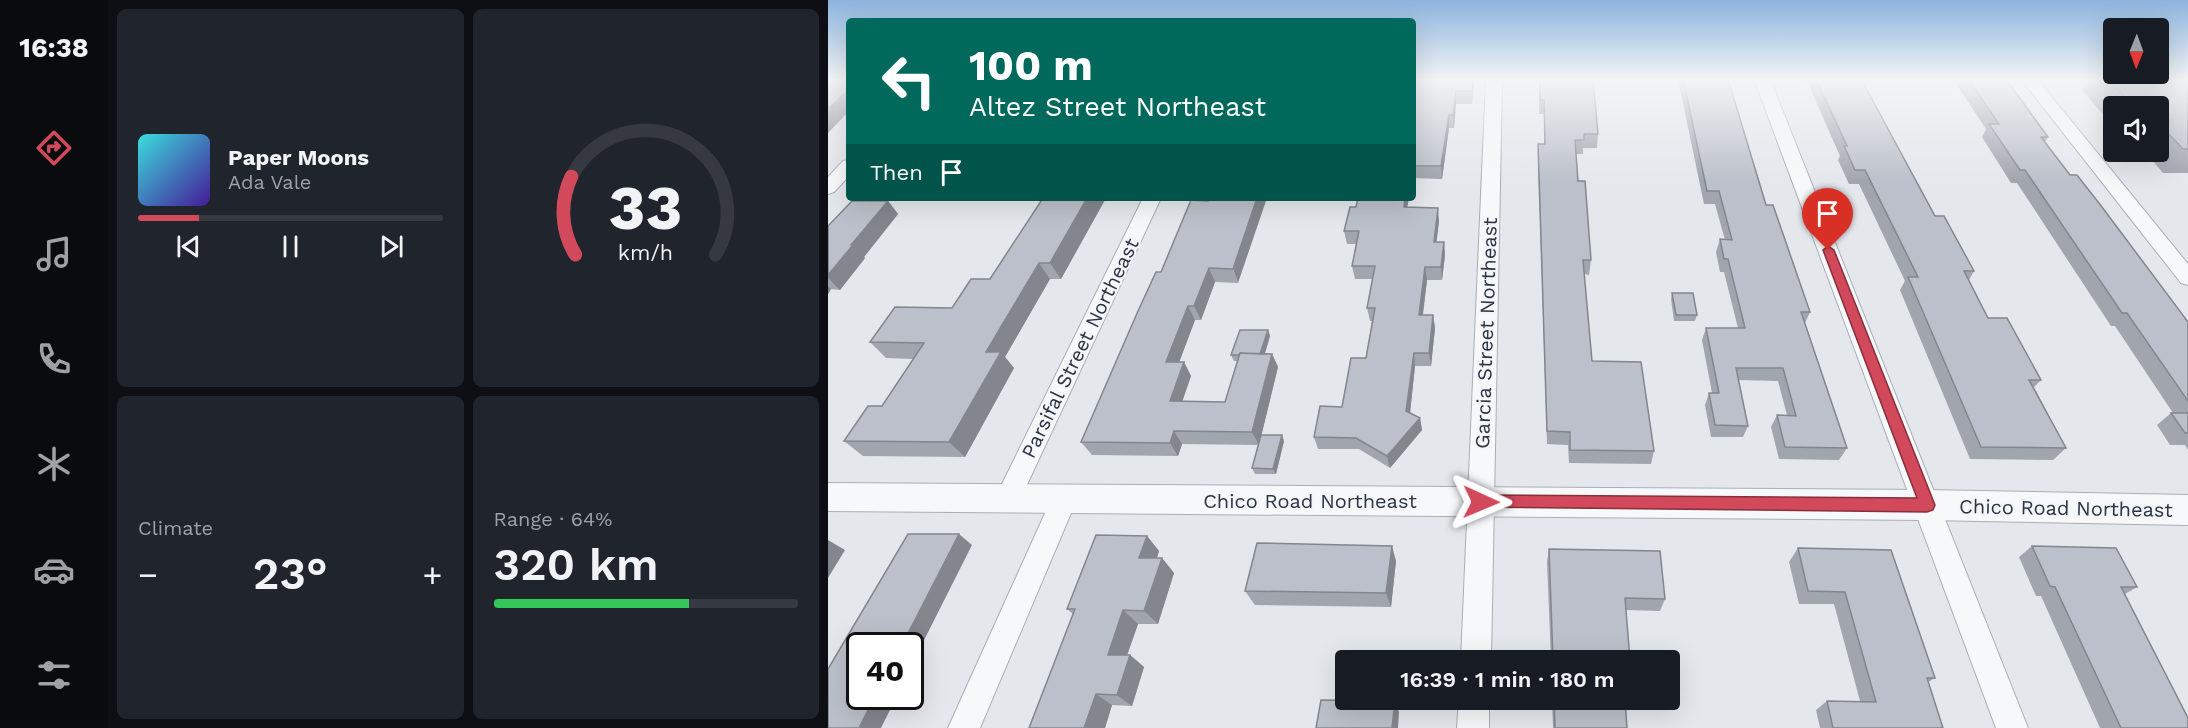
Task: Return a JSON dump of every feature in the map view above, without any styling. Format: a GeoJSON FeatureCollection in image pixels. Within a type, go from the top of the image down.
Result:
{"type":"FeatureCollection","features":[{"type":"Feature","properties":{"kind":"street","name":"Garcia Street Northeast"},"geometry":{"type":"LineString","coordinates":[[1476,650],[1493,113]]}},
{"type":"Feature","properties":{"kind":"street"},"geometry":{"type":"LineString","coordinates":[[1775,113],[2012,728]]}},
{"type":"Feature","properties":{"kind":"street"},"geometry":{"type":"LineString","coordinates":[[2056,113],[2188,278]]}},
{"type":"Feature","properties":{"kind":"street"},"geometry":{"type":"LineString","coordinates":[[828,188],[846,168]]}},
{"type":"Feature","properties":{"kind":"street","name":"Parsifal Street Northeast"},"geometry":{"type":"LineString","coordinates":[[1008,498],[1151,201]]}},
{"type":"Feature","properties":{"kind":"street","name":"Chico Road Northeast"},"geometry":{"type":"LineString","coordinates":[[828,497],[1927,505],[2188,510]]}},
{"type":"Feature","properties":{"kind":"street"},"geometry":{"type":"LineString","coordinates":[[964,728],[1064,499]]}},
{"type":"Feature","properties":{"kind":"street"},"geometry":{"type":"LineString","coordinates":[[1473,728],[1474,710]]}},
{"type":"Feature","properties":{"kind":"building"},"geometry":{"type":"Polygon","coordinates":[[[1416,113],[1453,113],[1449,115],[1441,166],[1416,166],[1416,113]]]}},
{"type":"Feature","properties":{"kind":"building"},"geometry":{"type":"Polygon","coordinates":[[[1544,113],[1596,113],[1598,134],[1584,134],[1584,140],[1575,140],[1578,181],[1585,181],[1591,260],[1583,260],[1592,361],[1641,362],[1654,451],[1570,450],[1570,432],[1547,431],[1538,144],[1545,144],[1544,113]]]}},
{"type":"Feature","properties":{"kind":"building"},"geometry":{"type":"Polygon","coordinates":[[[1690,113],[1738,113],[1766,205],[1773,205],[1810,312],[1801,312],[1847,448],[1785,447],[1777,415],[1796,416],[1783,368],[1736,368],[1748,426],[1715,425],[1709,393],[1719,393],[1706,328],[1745,328],[1728,259],[1724,259],[1720,239],[1732,240],[1719,191],[1707,191],[1690,113]]]}},
{"type":"Feature","properties":{"kind":"building"},"geometry":{"type":"Polygon","coordinates":[[[1832,113],[1879,113],[1935,216],[1944,216],[1974,271],[1964,271],[1988,318],[2007,318],[2041,380],[2029,380],[2066,448],[1981,447],[1908,277],[1918,277],[1865,170],[1855,170],[1844,146],[1847,146],[1832,113]]]}},
{"type":"Feature","properties":{"kind":"building"},"geometry":{"type":"Polygon","coordinates":[[[1991,113],[2031,113],[2048,137],[2041,137],[2070,175],[2077,175],[2188,322],[2188,401],[2127,313],[2122,313],[2025,170],[2020,170],[1989,124],[1999,124],[1991,113]]]}},
{"type":"Feature","properties":{"kind":"building"},"geometry":{"type":"Polygon","coordinates":[[[2169,113],[2188,113],[2188,149],[2183,149],[2169,134],[2169,113]]]}},
{"type":"Feature","properties":{"kind":"building"},"geometry":{"type":"Polygon","coordinates":[[[852,201],[888,201],[828,275],[828,226],[852,201]]]}},
{"type":"Feature","properties":{"kind":"building"},"geometry":{"type":"Polygon","coordinates":[[[1041,201],[1085,201],[1050,263],[1039,263],[986,352],[1001,352],[949,442],[844,441],[868,406],[882,406],[924,343],[870,342],[895,307],[952,308],[971,279],[990,279],[1041,201]]]}},
{"type":"Feature","properties":{"kind":"building"},"geometry":{"type":"Polygon","coordinates":[[[1191,201],[1256,201],[1233,269],[1209,268],[1194,306],[1188,306],[1166,362],[1184,362],[1170,401],[1225,402],[1240,353],[1272,354],[1252,432],[1174,431],[1170,443],[1081,442],[1156,272],[1161,272],[1191,201]]]}},
{"type":"Feature","properties":{"kind":"building"},"geometry":{"type":"Polygon","coordinates":[[[1357,201],[1405,201],[1404,207],[1438,208],[1434,242],[1444,242],[1441,267],[1425,267],[1419,315],[1433,315],[1429,353],[1414,353],[1406,411],[1420,418],[1387,456],[1356,438],[1314,437],[1320,406],[1342,407],[1351,358],[1366,358],[1375,308],[1367,308],[1375,266],[1352,266],[1359,231],[1344,231],[1350,207],[1356,207],[1357,201]]]}},
{"type":"Feature","properties":{"kind":"building"},"geometry":{"type":"Polygon","coordinates":[[[1672,293],[1693,293],[1697,315],[1676,315],[1672,293]]]}},
{"type":"Feature","properties":{"kind":"building"},"geometry":{"type":"Polygon","coordinates":[[[1240,330],[1268,330],[1260,354],[1231,355],[1240,330]]]}},
{"type":"Feature","properties":{"kind":"building"},"geometry":{"type":"Polygon","coordinates":[[[2171,413],[2188,413],[2188,433],[2185,433],[2171,413]]]}},
{"type":"Feature","properties":{"kind":"building"},"geometry":{"type":"Polygon","coordinates":[[[1261,435],[1282,435],[1273,469],[1252,468],[1261,435]]]}},
{"type":"Feature","properties":{"kind":"building"},"geometry":{"type":"Polygon","coordinates":[[[908,534],[959,534],[909,632],[850,632],[908,534]]]}},
{"type":"Feature","properties":{"kind":"building"},"geometry":{"type":"Polygon","coordinates":[[[1096,535],[1147,536],[1139,558],[1162,558],[1144,611],[1123,610],[1108,655],[1130,655],[1117,695],[1096,694],[1084,728],[1029,728],[1075,609],[1067,609],[1096,535]]]}},
{"type":"Feature","properties":{"kind":"building"},"geometry":{"type":"Polygon","coordinates":[[[1257,543],[1392,546],[1386,593],[1245,591],[1257,543]]]}},
{"type":"Feature","properties":{"kind":"building"},"geometry":{"type":"Polygon","coordinates":[[[2032,546],[2116,548],[2137,587],[2121,587],[2188,718],[2188,728],[2121,728],[2055,587],[2050,586],[2032,546]]]}},
{"type":"Feature","properties":{"kind":"building"},"geometry":{"type":"Polygon","coordinates":[[[1798,548],[1891,550],[1935,678],[1927,678],[1943,728],[1833,728],[1827,701],[1876,702],[1845,592],[1808,591],[1798,548]]]}},
{"type":"Feature","properties":{"kind":"building"},"geometry":{"type":"Polygon","coordinates":[[[1549,549],[1660,551],[1665,599],[1625,598],[1629,650],[1553,650],[1549,549]]]}},
{"type":"Feature","properties":{"kind":"building"},"geometry":{"type":"Polygon","coordinates":[[[846,639],[846,710],[868,710],[859,728],[828,728],[828,669],[846,639]]]}},
{"type":"Feature","properties":{"kind":"building"},"geometry":{"type":"Polygon","coordinates":[[[1321,700],[1335,700],[1335,710],[1394,710],[1392,728],[1316,728],[1321,700]]]}},
{"type":"Feature","properties":{"kind":"building"},"geometry":{"type":"Polygon","coordinates":[[[1554,710],[1626,710],[1627,728],[1555,728],[1554,710]]]}},
{"type":"Feature","properties":{"kind":"route"},"geometry":{"type":"LineString","coordinates":[[1481,502],[1927,505],[1828,250]]}}]}
